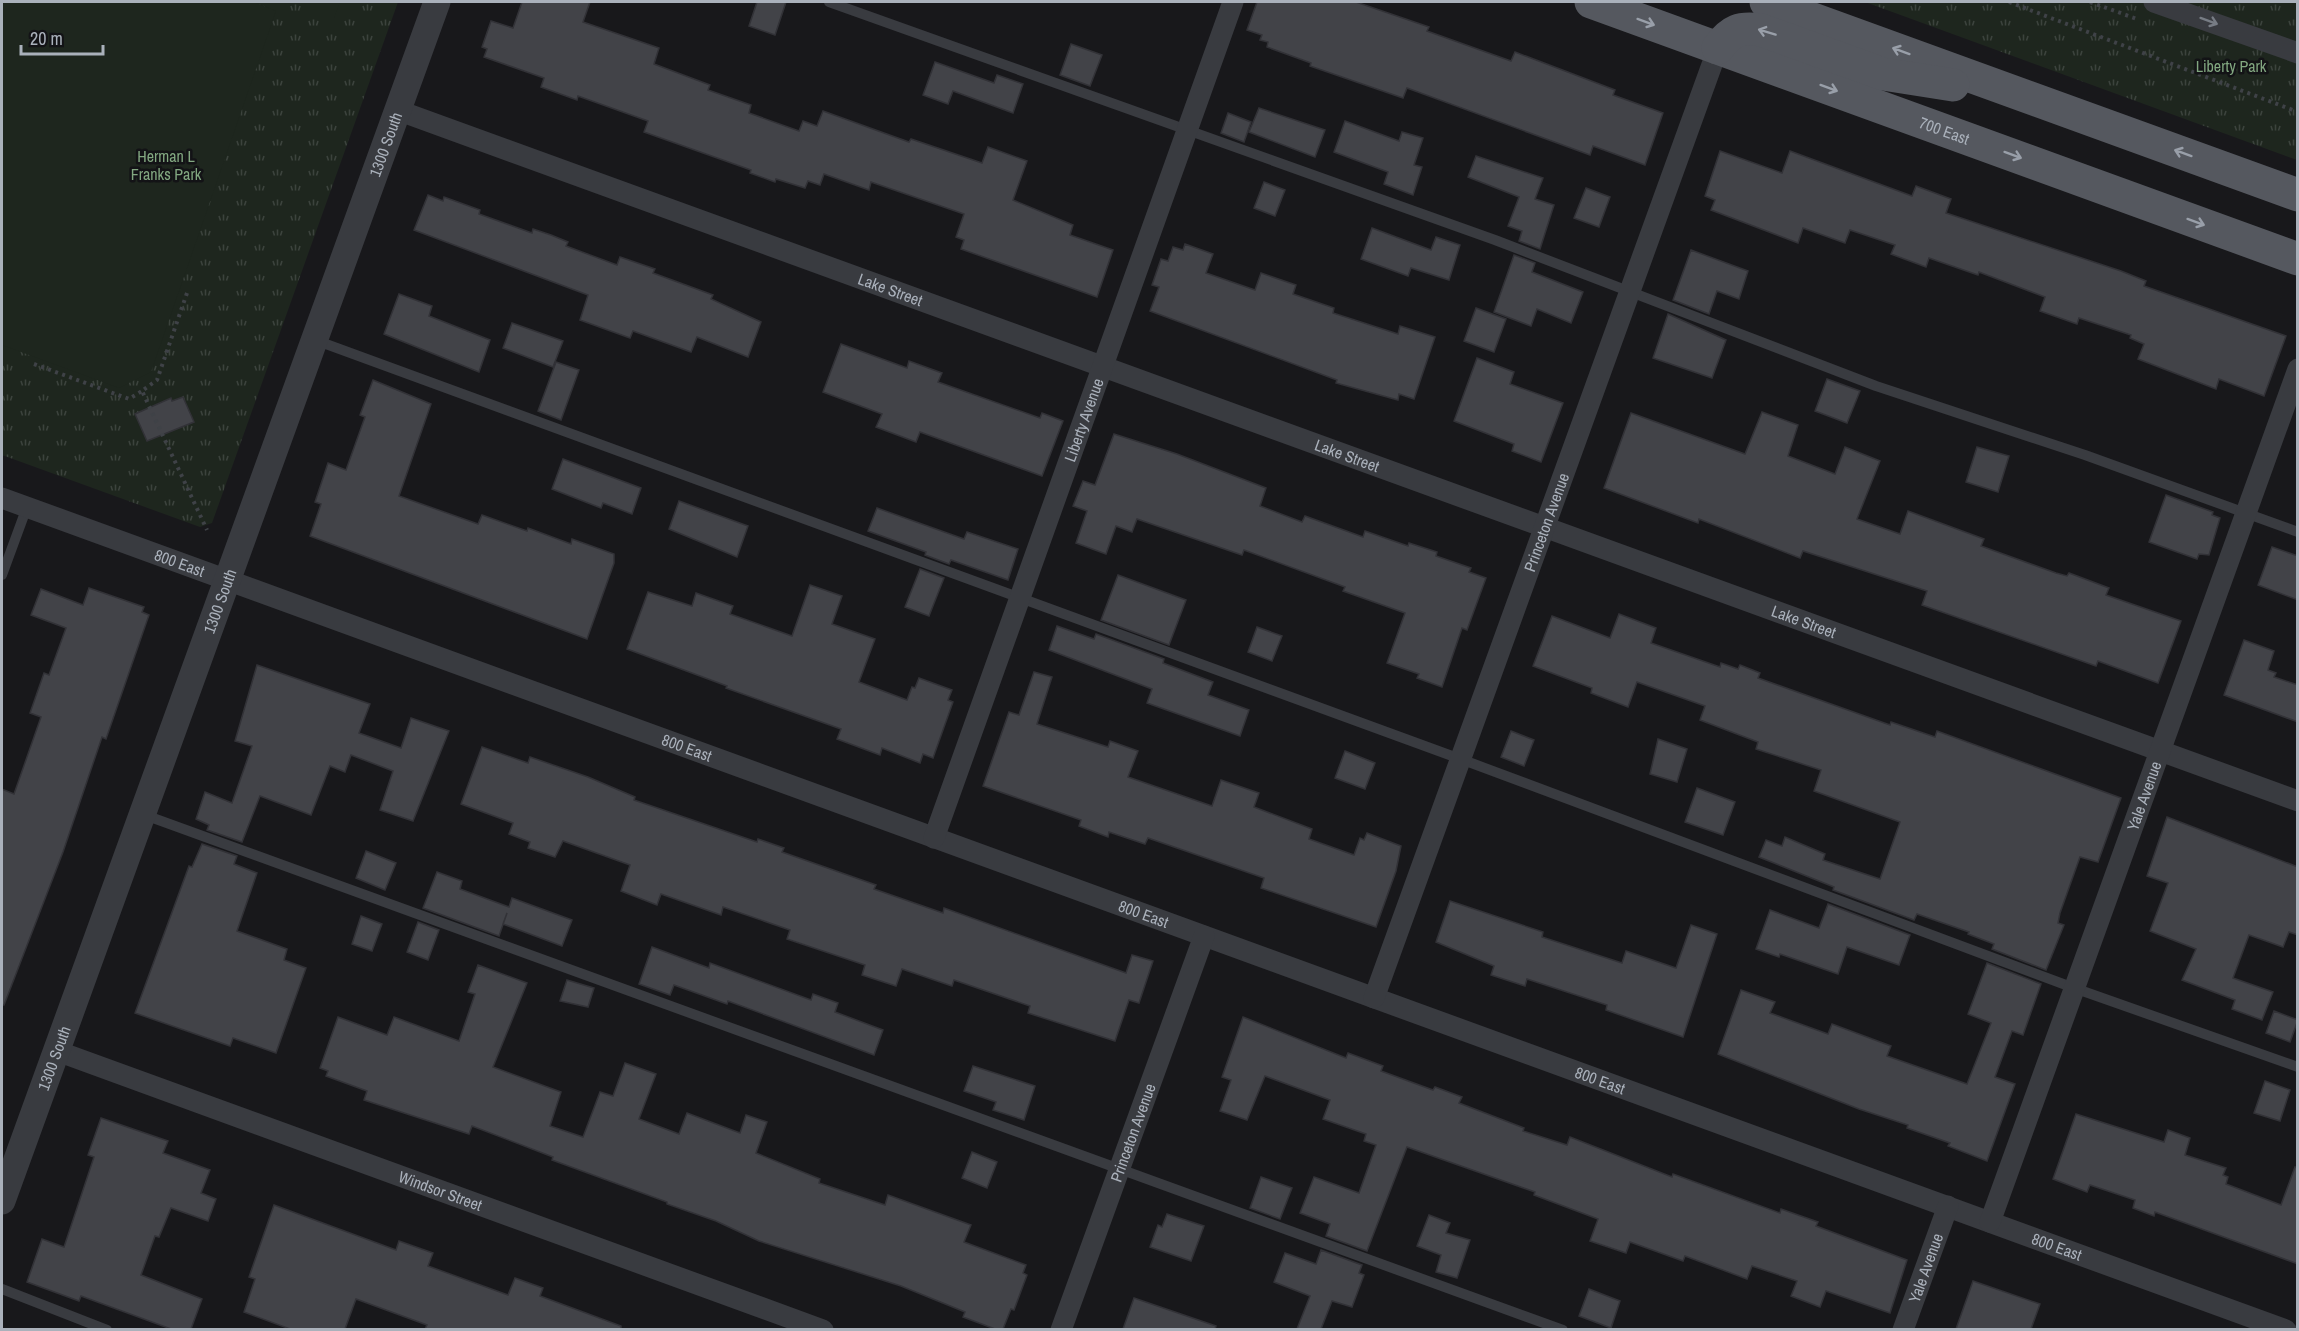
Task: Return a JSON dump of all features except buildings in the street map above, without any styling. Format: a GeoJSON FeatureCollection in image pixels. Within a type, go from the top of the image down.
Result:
{"type":"FeatureCollection","features":[{"type":"Feature","properties":{"kind":"main road","name":"700 East"},"geometry":{"type":"LineString","coordinates":[[1591,2],[2298,259]]}},
{"type":"Feature","properties":{"kind":"main road"},"geometry":{"type":"LineString","coordinates":[[1766,2],[2298,195]]}},
{"type":"Feature","properties":{"kind":"main road"},"geometry":{"type":"LineString","coordinates":[[1718,48],[1729,33],[1743,27],[1761,30],[1883,74],[2026,96]]}},
{"type":"Feature","properties":{"kind":"street","name":"1300 South"},"geometry":{"type":"LineString","coordinates":[[2,1201],[437,2]]}},
{"type":"Feature","properties":{"kind":"street","name":"Liberty Avenue"},"geometry":{"type":"LineString","coordinates":[[934,838],[1233,2]]}},
{"type":"Feature","properties":{"kind":"street"},"geometry":{"type":"LineString","coordinates":[[2154,2],[2298,53]]}},
{"type":"Feature","properties":{"kind":"street","name":"Princeton Avenue"},"geometry":{"type":"LineString","coordinates":[[1374,998],[1718,48]]}},
{"type":"Feature","properties":{"kind":"street","name":"Lake Street"},"geometry":{"type":"LineString","coordinates":[[397,110],[2298,801]]}},
{"type":"Feature","properties":{"kind":"street","name":"Yale Avenue"},"geometry":{"type":"LineString","coordinates":[[1990,1222],[2298,369]]}},
{"type":"Feature","properties":{"kind":"street","name":"800 East"},"geometry":{"type":"LineString","coordinates":[[2,498],[2286,1329]]}},
{"type":"Feature","properties":{"kind":"street","name":"Princeton Avenue"},"geometry":{"type":"LineString","coordinates":[[1061,1329],[1204,936]]}},
{"type":"Feature","properties":{"kind":"street","name":"Windsor Street"},"geometry":{"type":"LineString","coordinates":[[57,1051],[823,1329]]}},
{"type":"Feature","properties":{"kind":"street","name":"Yale Avenue"},"geometry":{"type":"LineString","coordinates":[[1903,1329],[1948,1206]]}},
{"type":"Feature","properties":{"kind":"lane"},"geometry":{"type":"LineString","coordinates":[[829,2],[1629,291],[1876,386],[2085,455],[2298,532]]}},
{"type":"Feature","properties":{"kind":"lane"},"geometry":{"type":"LineString","coordinates":[[314,340],[1461,759],[2074,988],[2298,1066]]}},
{"type":"Feature","properties":{"kind":"lane"},"geometry":{"type":"LineString","coordinates":[[2,575],[27,507]]}},
{"type":"Feature","properties":{"kind":"lane"},"geometry":{"type":"LineString","coordinates":[[142,814],[1563,1329]]}},
{"type":"Feature","properties":{"kind":"lane"},"geometry":{"type":"LineString","coordinates":[[2,1289],[107,1329]]}},
{"type":"Feature","properties":{"kind":"path"},"geometry":{"type":"LineString","coordinates":[[2009,2],[2298,112]]}},
{"type":"Feature","properties":{"kind":"path"},"geometry":{"type":"LineString","coordinates":[[34,364],[129,399],[157,380],[187,293]]}},
{"type":"Feature","properties":{"kind":"path"},"geometry":{"type":"LineString","coordinates":[[142,391],[207,530]]}},
{"type":"Feature","properties":{"kind":"green space","name":"Herman L Franks Park"},"geometry":{"type":"Polygon","coordinates":[[[2,2],[398,2],[212,523],[200,527],[2,455],[2,2]]]}},
{"type":"Feature","properties":{"kind":"green space"},"geometry":{"type":"Polygon","coordinates":[[[2,2],[254,2],[276,11],[151,372],[119,388],[2,345],[2,2]]]}},
{"type":"Feature","properties":{"kind":"green space"},"geometry":{"type":"Polygon","coordinates":[[[302,2],[340,2],[334,18],[302,2]]]}},
{"type":"Feature","properties":{"kind":"green space","name":"Liberty Park"},"geometry":{"type":"Polygon","coordinates":[[[1865,2],[2297,2],[2297,160],[1865,2]]]}}]}
